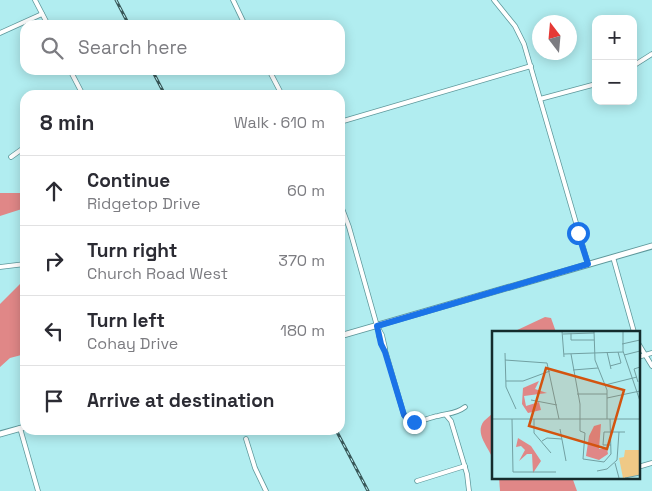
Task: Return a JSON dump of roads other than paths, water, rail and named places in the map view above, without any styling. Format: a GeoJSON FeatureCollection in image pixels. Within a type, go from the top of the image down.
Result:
{"type":"FeatureCollection","features":[{"type":"Feature","properties":{"kind":"street"},"geometry":{"type":"LineString","coordinates":[[35,0],[45,20]]}},
{"type":"Feature","properties":{"kind":"street"},"geometry":{"type":"LineString","coordinates":[[233,0],[243,20]]}},
{"type":"Feature","properties":{"kind":"street"},"geometry":{"type":"LineString","coordinates":[[495,0],[519,33],[531,66],[588,264]]}},
{"type":"Feature","properties":{"kind":"street"},"geometry":{"type":"LineString","coordinates":[[29,20],[42,14]]}},
{"type":"Feature","properties":{"kind":"street"},"geometry":{"type":"LineString","coordinates":[[0,33],[20,24]]}},
{"type":"Feature","properties":{"kind":"street"},"geometry":{"type":"LineString","coordinates":[[637,63],[652,54]]}},
{"type":"Feature","properties":{"kind":"street"},"geometry":{"type":"LineString","coordinates":[[345,121],[531,66]]}},
{"type":"Feature","properties":{"kind":"street"},"geometry":{"type":"LineString","coordinates":[[73,75],[80,90]]}},
{"type":"Feature","properties":{"kind":"street"},"geometry":{"type":"LineString","coordinates":[[272,75],[279,90]]}},
{"type":"Feature","properties":{"kind":"street"},"geometry":{"type":"LineString","coordinates":[[540,99],[592,85]]}},
{"type":"Feature","properties":{"kind":"street"},"geometry":{"type":"LineString","coordinates":[[11,157],[20,151]]}},
{"type":"Feature","properties":{"kind":"street"},"geometry":{"type":"LineString","coordinates":[[345,216],[406,419],[415,422],[460,411],[465,407]]}},
{"type":"Feature","properties":{"kind":"street"},"geometry":{"type":"LineString","coordinates":[[345,335],[378,328],[652,246]]}},
{"type":"Feature","properties":{"kind":"street"},"geometry":{"type":"LineString","coordinates":[[612,257],[634,331]]}},
{"type":"Feature","properties":{"kind":"street"},"geometry":{"type":"LineString","coordinates":[[0,267],[20,265]]}},
{"type":"Feature","properties":{"kind":"street"},"geometry":{"type":"LineString","coordinates":[[640,346],[652,366]]}},
{"type":"Feature","properties":{"kind":"street"},"geometry":{"type":"LineString","coordinates":[[640,356],[652,353]]}},
{"type":"Feature","properties":{"kind":"street"},"geometry":{"type":"LineString","coordinates":[[446,415],[451,421],[465,466],[470,491]]}},
{"type":"Feature","properties":{"kind":"street"},"geometry":{"type":"LineString","coordinates":[[0,434],[20,428]]}},
{"type":"Feature","properties":{"kind":"street"},"geometry":{"type":"LineString","coordinates":[[24,435],[38,491]]}},
{"type":"Feature","properties":{"kind":"street"},"geometry":{"type":"LineString","coordinates":[[246,439],[253,464],[266,491]]}},
{"type":"Feature","properties":{"kind":"street"},"geometry":{"type":"LineString","coordinates":[[417,481],[465,466]]}},
{"type":"Feature","properties":{"kind":"railway"},"geometry":{"type":"LineString","coordinates":[[116,0],[126,20]]}},
{"type":"Feature","properties":{"kind":"railway"},"geometry":{"type":"LineString","coordinates":[[155,75],[162,90]]}},
{"type":"Feature","properties":{"kind":"railway"},"geometry":{"type":"LineString","coordinates":[[339,435],[368,491]]}}]}
